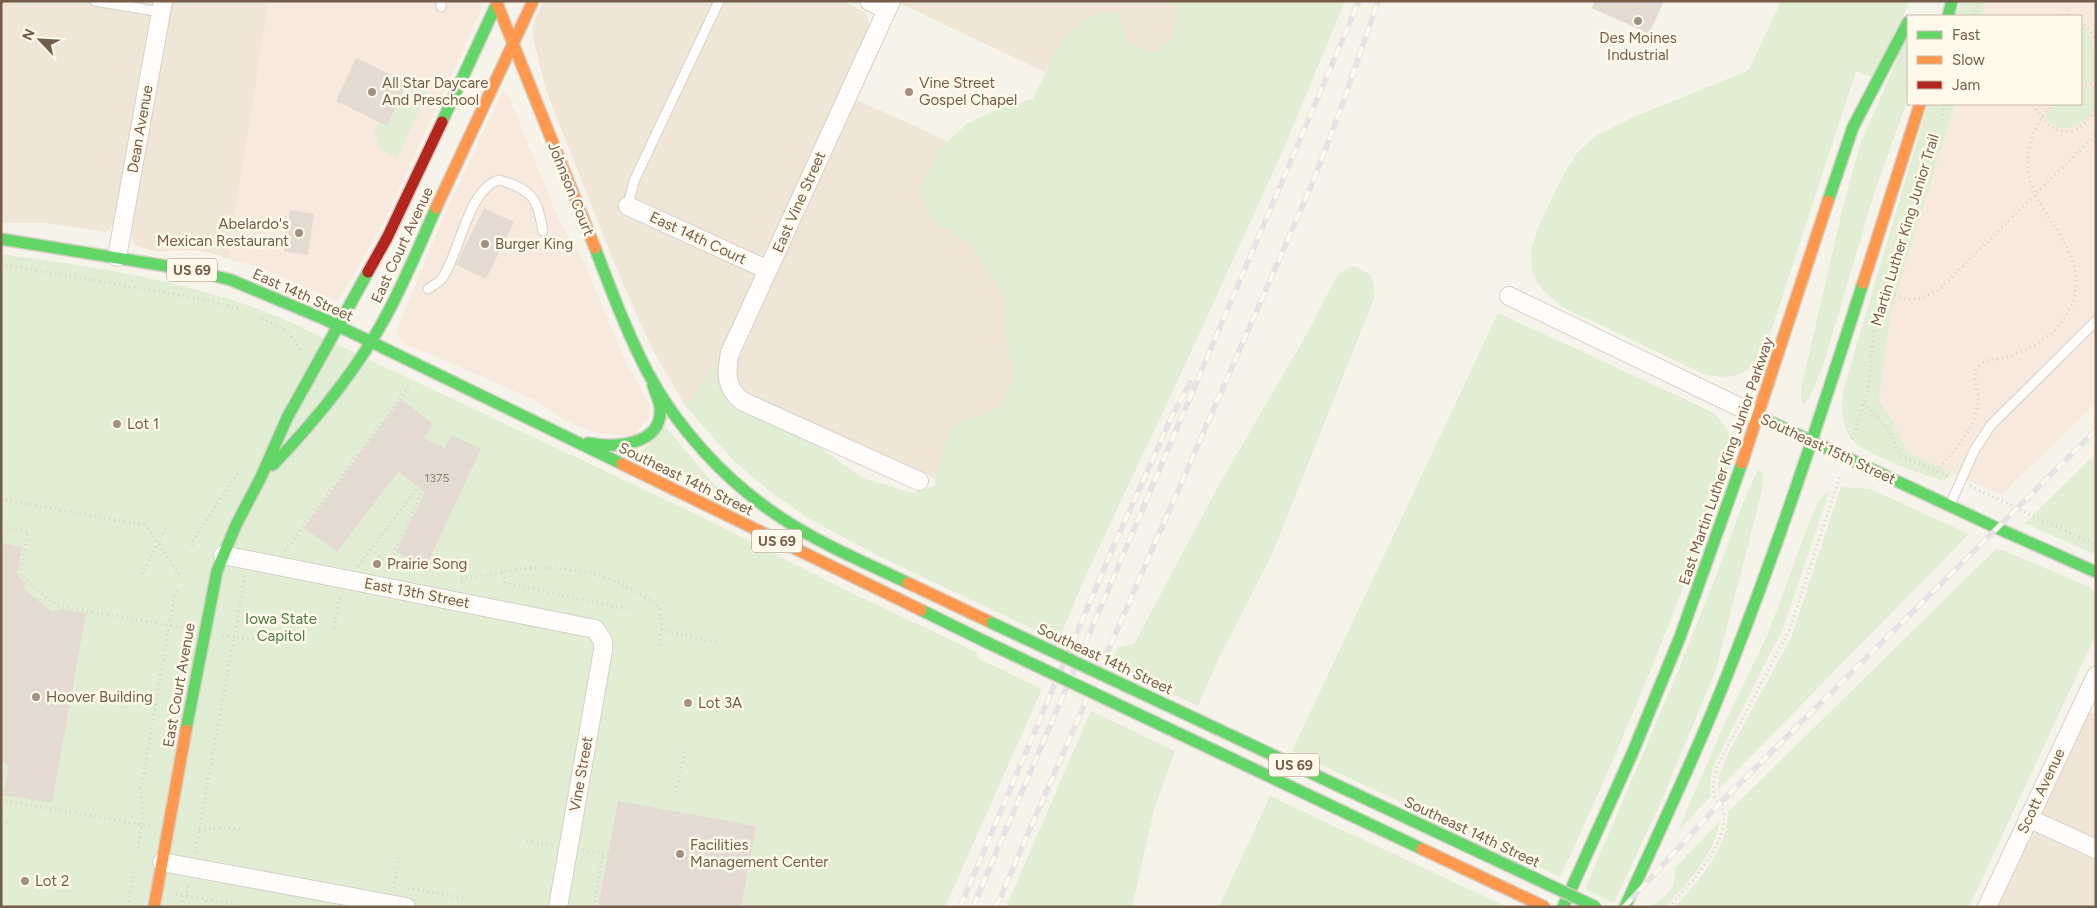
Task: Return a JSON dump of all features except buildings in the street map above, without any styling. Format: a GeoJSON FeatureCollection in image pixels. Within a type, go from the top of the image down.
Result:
{"type":"FeatureCollection","features":[{"type":"Feature","properties":{"kind":"main road","name":"East Court Avenue"},"geometry":{"type":"LineString","coordinates":[[261,477],[308,428],[370,342],[386,316],[533,1]]}},
{"type":"Feature","properties":{"kind":"main road"},"geometry":{"type":"LineString","coordinates":[[1948,15],[1952,1]]}},
{"type":"Feature","properties":{"kind":"main road","name":"East Court Avenue"},"geometry":{"type":"LineString","coordinates":[[154,907],[210,601],[223,555],[287,418],[387,238],[497,2]]}},
{"type":"Feature","properties":{"kind":"main road","name":"Johnson Court"},"geometry":{"type":"LineString","coordinates":[[497,2],[512,45],[604,267],[626,326],[650,375]]}},
{"type":"Feature","properties":{"kind":"main road","name":"East Martin Luther King Junior Parkway"},"geometry":{"type":"LineString","coordinates":[[1563,907],[1632,754],[1680,637],[1720,529],[1853,127],[1907,24]]}},
{"type":"Feature","properties":{"kind":"main road"},"geometry":{"type":"LineString","coordinates":[[1625,907],[1732,664],[1812,442],[1920,105]]}},
{"type":"Feature","properties":{"kind":"main road","name":"East 14th Street"},"geometry":{"type":"LineString","coordinates":[[1,239],[191,270],[230,280],[282,300],[339,326],[572,440]]}},
{"type":"Feature","properties":{"kind":"main road"},"geometry":{"type":"LineString","coordinates":[[572,440],[610,446],[628,444],[648,436],[657,424],[660,408],[650,375]]}},
{"type":"Feature","properties":{"kind":"main road","name":"Southeast 14th Street"},"geometry":{"type":"LineString","coordinates":[[650,375],[702,448],[764,506],[800,530],[837,550],[1596,907]]}},
{"type":"Feature","properties":{"kind":"main road","name":"Southeast 15th Street"},"geometry":{"type":"LineString","coordinates":[[1758,416],[2096,572]]}},
{"type":"Feature","properties":{"kind":"main road","name":"Southeast 14th Street"},"geometry":{"type":"LineString","coordinates":[[572,440],[984,641],[1545,907]]}},
{"type":"Feature","properties":{"kind":"street"},"geometry":{"type":"LineString","coordinates":[[869,1],[889,5]]}},
{"type":"Feature","properties":{"kind":"street","name":"East Vine Street"},"geometry":{"type":"LineString","coordinates":[[889,5],[730,353],[726,371],[728,382],[734,394],[742,401],[919,481]]}},
{"type":"Feature","properties":{"kind":"street","name":"Dean Avenue"},"geometry":{"type":"LineString","coordinates":[[117,257],[162,7]]}},
{"type":"Feature","properties":{"kind":"street","name":"East 14th Court"},"geometry":{"type":"LineString","coordinates":[[628,206],[768,270]]}},
{"type":"Feature","properties":{"kind":"street","name":"Southeast 15th Street"},"geometry":{"type":"LineString","coordinates":[[1509,296],[1758,416]]}},
{"type":"Feature","properties":{"kind":"street","name":"East 13th Street"},"geometry":{"type":"LineString","coordinates":[[223,555],[595,629],[603,641]]}},
{"type":"Feature","properties":{"kind":"street","name":"Vine Street"},"geometry":{"type":"LineString","coordinates":[[558,907],[603,641]]}},
{"type":"Feature","properties":{"kind":"street","name":"Scott Avenue"},"geometry":{"type":"LineString","coordinates":[[1987,907],[2096,676]]}},
{"type":"Feature","properties":{"kind":"street"},"geometry":{"type":"LineString","coordinates":[[2028,818],[2096,850]]}},
{"type":"Feature","properties":{"kind":"street"},"geometry":{"type":"LineString","coordinates":[[162,862],[406,907]]}},
{"type":"Feature","properties":{"kind":"lane"},"geometry":{"type":"LineString","coordinates":[[95,1],[162,7]]}},
{"type":"Feature","properties":{"kind":"lane"},"geometry":{"type":"LineString","coordinates":[[628,206],[634,181],[719,1]]}},
{"type":"Feature","properties":{"kind":"lane"},"geometry":{"type":"LineString","coordinates":[[428,289],[443,278],[472,212],[482,193],[490,183],[499,180],[530,194],[538,208],[542,231]]}},
{"type":"Feature","properties":{"kind":"lane"},"geometry":{"type":"LineString","coordinates":[[1950,505],[1974,451],[1991,426],[2096,321]]}},
{"type":"Feature","properties":{"kind":"path"},"geometry":{"type":"LineString","coordinates":[[1974,15],[1980,1]]}},
{"type":"Feature","properties":{"kind":"path"},"geometry":{"type":"LineString","coordinates":[[2082,22],[2096,40]]}},
{"type":"Feature","properties":{"kind":"path"},"geometry":{"type":"LineString","coordinates":[[2082,87],[2096,82]]}},
{"type":"Feature","properties":{"kind":"path","name":"Martin Luther King Junior Trail"},"geometry":{"type":"LineString","coordinates":[[1939,123],[1945,105]]}},
{"type":"Feature","properties":{"kind":"path"},"geometry":{"type":"LineString","coordinates":[[2035,105],[2042,118],[2058,131],[2073,131],[2082,126],[2092,115],[2096,107]]}},
{"type":"Feature","properties":{"kind":"path"},"geometry":{"type":"LineString","coordinates":[[1937,472],[1974,421],[1979,404],[1979,391],[1975,381],[1976,370],[1981,363],[1991,359],[2005,358],[2023,351],[2046,337],[2061,324],[2072,304],[2076,284],[2068,251],[2034,195],[2028,167],[2030,146],[2042,118],[2053,105]]}},
{"type":"Feature","properties":{"kind":"path"},"geometry":{"type":"LineString","coordinates":[[2092,115],[2096,119]]}},
{"type":"Feature","properties":{"kind":"path"},"geometry":{"type":"LineString","coordinates":[[1885,292],[1918,301],[1939,290],[2096,134]]}},
{"type":"Feature","properties":{"kind":"path"},"geometry":{"type":"LineString","coordinates":[[1,264],[207,300],[244,309]]}},
{"type":"Feature","properties":{"kind":"path","name":"Martin Luther King Junior Trail"},"geometry":{"type":"LineString","coordinates":[[1882,301],[1888,283]]}},
{"type":"Feature","properties":{"kind":"path"},"geometry":{"type":"LineString","coordinates":[[259,316],[288,332],[304,354]]}},
{"type":"Feature","properties":{"kind":"path","name":"Martin Luther King Junior Trail"},"geometry":{"type":"LineString","coordinates":[[1669,907],[1700,873],[1717,841],[1724,815],[1714,794],[1717,766],[1790,629],[1868,391],[1876,319]]}},
{"type":"Feature","properties":{"kind":"path"},"geometry":{"type":"LineString","coordinates":[[284,554],[409,386]]}},
{"type":"Feature","properties":{"kind":"path"},"geometry":{"type":"LineString","coordinates":[[356,570],[418,486]]}},
{"type":"Feature","properties":{"kind":"path"},"geometry":{"type":"LineString","coordinates":[[384,575],[423,490]]}},
{"type":"Feature","properties":{"kind":"path"},"geometry":{"type":"LineString","coordinates":[[1,499],[132,521],[147,528],[181,577]]}},
{"type":"Feature","properties":{"kind":"path"},"geometry":{"type":"LineString","coordinates":[[142,574],[167,526]]}},
{"type":"Feature","properties":{"kind":"path"},"geometry":{"type":"LineString","coordinates":[[1,527],[28,532],[20,575],[57,606],[188,628]]}},
{"type":"Feature","properties":{"kind":"path"},"geometry":{"type":"LineString","coordinates":[[370,550],[404,575]]}},
{"type":"Feature","properties":{"kind":"path"},"geometry":{"type":"LineString","coordinates":[[462,579],[524,568],[555,568],[582,571],[612,580],[653,601],[660,609],[662,630],[659,645]]}},
{"type":"Feature","properties":{"kind":"path"},"geometry":{"type":"LineString","coordinates":[[194,857],[246,571]]}},
{"type":"Feature","properties":{"kind":"path"},"geometry":{"type":"LineString","coordinates":[[503,572],[504,583],[627,609]]}},
{"type":"Feature","properties":{"kind":"path"},"geometry":{"type":"LineString","coordinates":[[138,848],[142,825],[141,788],[169,625],[177,590]]}},
{"type":"Feature","properties":{"kind":"path"},"geometry":{"type":"LineString","coordinates":[[334,628],[340,595]]}},
{"type":"Feature","properties":{"kind":"path"},"geometry":{"type":"LineString","coordinates":[[662,630],[717,643]]}},
{"type":"Feature","properties":{"kind":"path"},"geometry":{"type":"LineString","coordinates":[[220,634],[274,643]]}},
{"type":"Feature","properties":{"kind":"path"},"geometry":{"type":"LineString","coordinates":[[676,792],[684,750]]}},
{"type":"Feature","properties":{"kind":"path"},"geometry":{"type":"LineString","coordinates":[[1,800],[142,825]]}},
{"type":"Feature","properties":{"kind":"path"},"geometry":{"type":"LineString","coordinates":[[1,822],[9,823]]}},
{"type":"Feature","properties":{"kind":"path"},"geometry":{"type":"LineString","coordinates":[[199,830],[241,829]]}},
{"type":"Feature","properties":{"kind":"path"},"geometry":{"type":"LineString","coordinates":[[192,834],[198,836]]}},
{"type":"Feature","properties":{"kind":"path"},"geometry":{"type":"LineString","coordinates":[[527,841],[559,846]]}},
{"type":"Feature","properties":{"kind":"path"},"geometry":{"type":"LineString","coordinates":[[584,850],[608,855]]}},
{"type":"Feature","properties":{"kind":"path"},"geometry":{"type":"LineString","coordinates":[[594,907],[603,854]]}},
{"type":"Feature","properties":{"kind":"path"},"geometry":{"type":"LineString","coordinates":[[395,886],[399,857]]}},
{"type":"Feature","properties":{"kind":"path"},"geometry":{"type":"LineString","coordinates":[[128,907],[134,869]]}},
{"type":"Feature","properties":{"kind":"path"},"geometry":{"type":"LineString","coordinates":[[187,896],[190,878]]}},
{"type":"Feature","properties":{"kind":"path"},"geometry":{"type":"LineString","coordinates":[[181,907],[183,896],[249,907]]}},
{"type":"Feature","properties":{"kind":"path"},"geometry":{"type":"LineString","coordinates":[[205,907],[206,900]]}},
{"type":"Feature","properties":{"kind":"shaded area"},"geometry":{"type":"Polygon","coordinates":[[[1,1],[153,1],[114,222],[110,230],[105,232],[47,223],[1,223],[1,1]]]}},
{"type":"Feature","properties":{"kind":"shaded area"},"geometry":{"type":"Polygon","coordinates":[[[171,1],[269,1],[228,259],[195,250],[156,251],[141,248],[135,245],[130,235],[171,1]]]}},
{"type":"Feature","properties":{"kind":"shaded area"},"geometry":{"type":"Polygon","coordinates":[[[269,1],[480,1],[482,8],[385,220],[338,301],[256,266],[228,259],[269,1]]]}},
{"type":"Feature","properties":{"kind":"shaded area"},"geometry":{"type":"Polygon","coordinates":[[[544,1],[843,1],[866,13],[870,30],[721,354],[686,407],[651,347],[615,265],[546,90],[533,37],[534,22],[544,1]]]}},
{"type":"Feature","properties":{"kind":"shaded area"},"geometry":{"type":"Polygon","coordinates":[[[900,1],[1173,1],[1177,16],[1168,43],[1153,53],[1127,43],[1116,11],[1060,41],[1045,72],[899,3],[900,1]]]}},
{"type":"Feature","properties":{"kind":"shaded area"},"geometry":{"type":"Polygon","coordinates":[[[1987,1],[2096,1],[2096,403],[2001,495],[1907,452],[1894,423],[1879,400],[1890,316],[1955,105],[2082,105],[2082,15],[1981,15],[1987,1]]]}},
{"type":"Feature","properties":{"kind":"shaded area"},"geometry":{"type":"Polygon","coordinates":[[[504,92],[508,94],[559,221],[583,259],[624,359],[649,404],[649,417],[633,436],[596,433],[564,420],[535,400],[404,343],[398,335],[398,327],[444,216],[504,92]]]}},
{"type":"Feature","properties":{"kind":"shaded area"},"geometry":{"type":"Polygon","coordinates":[[[855,99],[947,141],[937,151],[933,221],[969,243],[1005,299],[1004,323],[1012,376],[1001,407],[964,421],[948,430],[936,479],[749,394],[736,383],[738,361],[855,99]]]}},
{"type":"Feature","properties":{"kind":"shaded area"},"geometry":{"type":"Polygon","coordinates":[[[2086,710],[2096,714],[2096,907],[1994,907],[2086,710]]]}},
{"type":"Feature","properties":{"kind":"green space"},"geometry":{"type":"Polygon","coordinates":[[[1173,1],[1345,1],[1284,148],[1186,363],[1087,573],[1058,641],[878,556],[808,518],[772,493],[735,462],[686,407],[721,354],[718,372],[722,386],[816,444],[862,478],[913,493],[934,486],[948,430],[964,421],[1001,407],[1012,376],[1004,323],[1005,299],[969,243],[933,221],[918,192],[937,151],[968,123],[996,110],[1033,99],[1060,41],[1096,13],[1116,11],[1127,43],[1153,53],[1168,43],[1177,16],[1173,1]]]}},
{"type":"Feature","properties":{"kind":"green space"},"geometry":{"type":"Polygon","coordinates":[[[1781,1],[1910,1],[1873,77],[1856,71],[1764,353],[1751,367],[1739,374],[1733,376],[1706,375],[1562,307],[1542,289],[1532,272],[1531,250],[1540,223],[1564,174],[1577,153],[1596,136],[1634,117],[1749,70],[1781,1]]]}},
{"type":"Feature","properties":{"kind":"green space"},"geometry":{"type":"Polygon","coordinates":[[[1961,1],[1987,1],[1981,15],[1956,15],[1961,1]]]}},
{"type":"Feature","properties":{"kind":"green space"},"geometry":{"type":"Polygon","coordinates":[[[2082,24],[2093,43],[2096,81],[2082,84],[2082,24]]]}},
{"type":"Feature","properties":{"kind":"green space"},"geometry":{"type":"Polygon","coordinates":[[[1907,36],[1907,101],[1873,197],[1822,369],[1809,399],[1803,404],[1801,389],[1843,207],[1860,145],[1907,36]]]}},
{"type":"Feature","properties":{"kind":"green space"},"geometry":{"type":"Polygon","coordinates":[[[407,82],[428,92],[397,158],[381,150],[374,133],[379,122],[387,125],[407,82]]]}},
{"type":"Feature","properties":{"kind":"green space"},"geometry":{"type":"Polygon","coordinates":[[[2096,85],[2095,105],[2086,119],[2073,127],[2065,128],[2058,127],[2045,117],[2056,105],[2082,105],[2082,90],[2096,85]]]}},
{"type":"Feature","properties":{"kind":"green space"},"geometry":{"type":"Polygon","coordinates":[[[1928,105],[1955,105],[1890,316],[1879,400],[1894,423],[1907,452],[1952,473],[1945,480],[1925,475],[1898,465],[1855,443],[1847,431],[1843,418],[1843,391],[1928,105]]]}},
{"type":"Feature","properties":{"kind":"green space","name":"Iowa State Capitol"},"geometry":{"type":"Polygon","coordinates":[[[1,254],[108,270],[178,285],[213,294],[281,318],[692,512],[850,592],[978,653],[977,658],[1042,689],[945,907],[1,907],[1,254]]]}},
{"type":"Feature","properties":{"kind":"green space"},"geometry":{"type":"Polygon","coordinates":[[[1353,266],[1370,274],[1374,285],[1374,299],[1273,552],[1218,660],[1198,706],[1110,665],[1118,647],[1134,644],[1220,483],[1305,337],[1338,274],[1353,266]]]}},
{"type":"Feature","properties":{"kind":"green space"},"geometry":{"type":"Polygon","coordinates":[[[1498,313],[1708,410],[1724,425],[1731,441],[1728,467],[1724,479],[1669,623],[1617,751],[1560,877],[1292,751],[1498,313]]]}},
{"type":"Feature","properties":{"kind":"green space"},"geometry":{"type":"Polygon","coordinates":[[[665,426],[713,483],[745,507],[743,510],[640,453],[665,426]]]}},
{"type":"Feature","properties":{"kind":"green space"},"geometry":{"type":"Polygon","coordinates":[[[2096,453],[2096,555],[2025,523],[2096,453]]]}},
{"type":"Feature","properties":{"kind":"green space"},"geometry":{"type":"Polygon","coordinates":[[[1758,470],[1763,473],[1762,490],[1716,670],[1661,802],[1614,903],[1585,889],[1675,679],[1746,495],[1758,470]]]}},
{"type":"Feature","properties":{"kind":"green space"},"geometry":{"type":"Polygon","coordinates":[[[1841,487],[1870,489],[1969,534],[1718,790],[1719,776],[1728,754],[1791,638],[1841,487]]]}},
{"type":"Feature","properties":{"kind":"green space"},"geometry":{"type":"Polygon","coordinates":[[[1829,491],[1784,626],[1713,767],[1710,787],[1711,796],[1678,831],[1727,718],[1768,634],[1812,515],[1818,502],[1829,491]]]}},
{"type":"Feature","properties":{"kind":"green space"},"geometry":{"type":"Polygon","coordinates":[[[1997,548],[2090,587],[2096,594],[2096,634],[1969,907],[1675,907],[1702,875],[1717,852],[1723,839],[1728,812],[1997,548]]]}},
{"type":"Feature","properties":{"kind":"green space"},"geometry":{"type":"Polygon","coordinates":[[[1091,711],[1175,751],[1154,810],[1132,907],[1006,907],[1091,711]]]}},
{"type":"Feature","properties":{"kind":"green space"},"geometry":{"type":"Polygon","coordinates":[[[1270,796],[1507,907],[1219,907],[1270,796]]]}},
{"type":"Feature","properties":{"kind":"green space"},"geometry":{"type":"Polygon","coordinates":[[[1720,821],[1717,834],[1706,857],[1683,888],[1665,907],[1650,907],[1670,891],[1674,882],[1675,868],[1720,821]]]}},
{"type":"Feature","properties":{"kind":"railway"},"geometry":{"type":"LineString","coordinates":[[973,907],[1359,1]]}},
{"type":"Feature","properties":{"kind":"railway"},"geometry":{"type":"LineString","coordinates":[[996,907],[1312,184],[1344,100],[1378,1]]}},
{"type":"Feature","properties":{"kind":"railway"},"geometry":{"type":"LineString","coordinates":[[960,907],[1112,550],[1171,418],[1190,383]]}},
{"type":"Feature","properties":{"kind":"railway"},"geometry":{"type":"LineString","coordinates":[[1624,907],[1719,804],[2096,430]]}},
{"type":"Feature","properties":{"kind":"traffic: fast"},"geometry":{"type":"LineString","coordinates":[[442,122],[498,1]]}},
{"type":"Feature","properties":{"kind":"traffic: fast"},"geometry":{"type":"LineString","coordinates":[[1948,15],[1952,1]]}},
{"type":"Feature","properties":{"kind":"traffic: fast"},"geometry":{"type":"LineString","coordinates":[[1828,201],[1853,127],[1907,24]]}},
{"type":"Feature","properties":{"kind":"traffic: fast"},"geometry":{"type":"LineString","coordinates":[[273,465],[320,413],[349,375],[375,336],[393,303],[436,208]]}},
{"type":"Feature","properties":{"kind":"traffic: fast"},"geometry":{"type":"LineString","coordinates":[[1,239],[191,270],[231,280],[324,319],[622,464]]}},
{"type":"Feature","properties":{"kind":"traffic: fast"},"geometry":{"type":"LineString","coordinates":[[595,248],[626,327],[648,373],[674,414],[704,452],[739,486],[777,515],[841,552],[908,583]]}},
{"type":"Feature","properties":{"kind":"traffic: fast"},"geometry":{"type":"LineString","coordinates":[[186,730],[217,571],[236,525],[261,477],[287,418],[368,272]]}},
{"type":"Feature","properties":{"kind":"traffic: fast"},"geometry":{"type":"LineString","coordinates":[[1625,907],[1674,800],[1740,643],[1795,490],[1863,283]]}},
{"type":"Feature","properties":{"kind":"traffic: fast"},"geometry":{"type":"LineString","coordinates":[[588,443],[611,445],[635,442],[646,437],[654,430],[659,420],[660,407],[653,385]]}},
{"type":"Feature","properties":{"kind":"traffic: fast"},"geometry":{"type":"LineString","coordinates":[[1758,416],[1997,528],[2096,572]]}},
{"type":"Feature","properties":{"kind":"traffic: fast"},"geometry":{"type":"LineString","coordinates":[[1563,907],[1632,754],[1680,637],[1742,463]]}},
{"type":"Feature","properties":{"kind":"traffic: fast"},"geometry":{"type":"LineString","coordinates":[[921,610],[984,641]]}},
{"type":"Feature","properties":{"kind":"traffic: fast"},"geometry":{"type":"LineString","coordinates":[[992,623],[1596,907]]}},
{"type":"Feature","properties":{"kind":"traffic: fast"},"geometry":{"type":"LineString","coordinates":[[984,641],[1422,849]]}},
{"type":"Feature","properties":{"kind":"traffic: slow"},"geometry":{"type":"LineString","coordinates":[[496,1],[595,248]]}},
{"type":"Feature","properties":{"kind":"traffic: slow"},"geometry":{"type":"LineString","coordinates":[[436,208],[533,1]]}},
{"type":"Feature","properties":{"kind":"traffic: slow"},"geometry":{"type":"LineString","coordinates":[[1863,283],[1920,105]]}},
{"type":"Feature","properties":{"kind":"traffic: slow"},"geometry":{"type":"LineString","coordinates":[[1742,463],[1828,201]]}},
{"type":"Feature","properties":{"kind":"traffic: slow"},"geometry":{"type":"LineString","coordinates":[[622,464],[921,610]]}},
{"type":"Feature","properties":{"kind":"traffic: slow"},"geometry":{"type":"LineString","coordinates":[[908,583],[992,623]]}},
{"type":"Feature","properties":{"kind":"traffic: slow"},"geometry":{"type":"LineString","coordinates":[[154,907],[186,730]]}},
{"type":"Feature","properties":{"kind":"traffic: slow"},"geometry":{"type":"LineString","coordinates":[[1422,849],[1545,907]]}},
{"type":"Feature","properties":{"kind":"traffic: jam"},"geometry":{"type":"LineString","coordinates":[[368,272],[387,238],[442,122]]}},
{"type":"Feature","properties":{"kind":"place","name":"Des Moines Industrial"},"geometry":{"type":"Point","coordinates":[1638,21]}},
{"type":"Feature","properties":{"kind":"place","name":"All Star Daycare And Preschool"},"geometry":{"type":"Point","coordinates":[372,92]}},
{"type":"Feature","properties":{"kind":"place","name":"Vine Street Gospel Chapel"},"geometry":{"type":"Point","coordinates":[909,92]}},
{"type":"Feature","properties":{"kind":"place","name":"Abelardo's Mexican Restaurant"},"geometry":{"type":"Point","coordinates":[299,233]}},
{"type":"Feature","properties":{"kind":"place","name":"Burger King"},"geometry":{"type":"Point","coordinates":[485,244]}},
{"type":"Feature","properties":{"kind":"place","name":"Lot 1"},"geometry":{"type":"Point","coordinates":[117,424]}},
{"type":"Feature","properties":{"kind":"place","name":"Prairie Song"},"geometry":{"type":"Point","coordinates":[377,564]}},
{"type":"Feature","properties":{"kind":"place","name":"Hoover Building"},"geometry":{"type":"Point","coordinates":[36,697]}},
{"type":"Feature","properties":{"kind":"place","name":"Lot 3A"},"geometry":{"type":"Point","coordinates":[688,703]}},
{"type":"Feature","properties":{"kind":"place","name":"Facilities Management Center"},"geometry":{"type":"Point","coordinates":[680,854]}},
{"type":"Feature","properties":{"kind":"place","name":"Lot 2"},"geometry":{"type":"Point","coordinates":[25,881]}}]}
